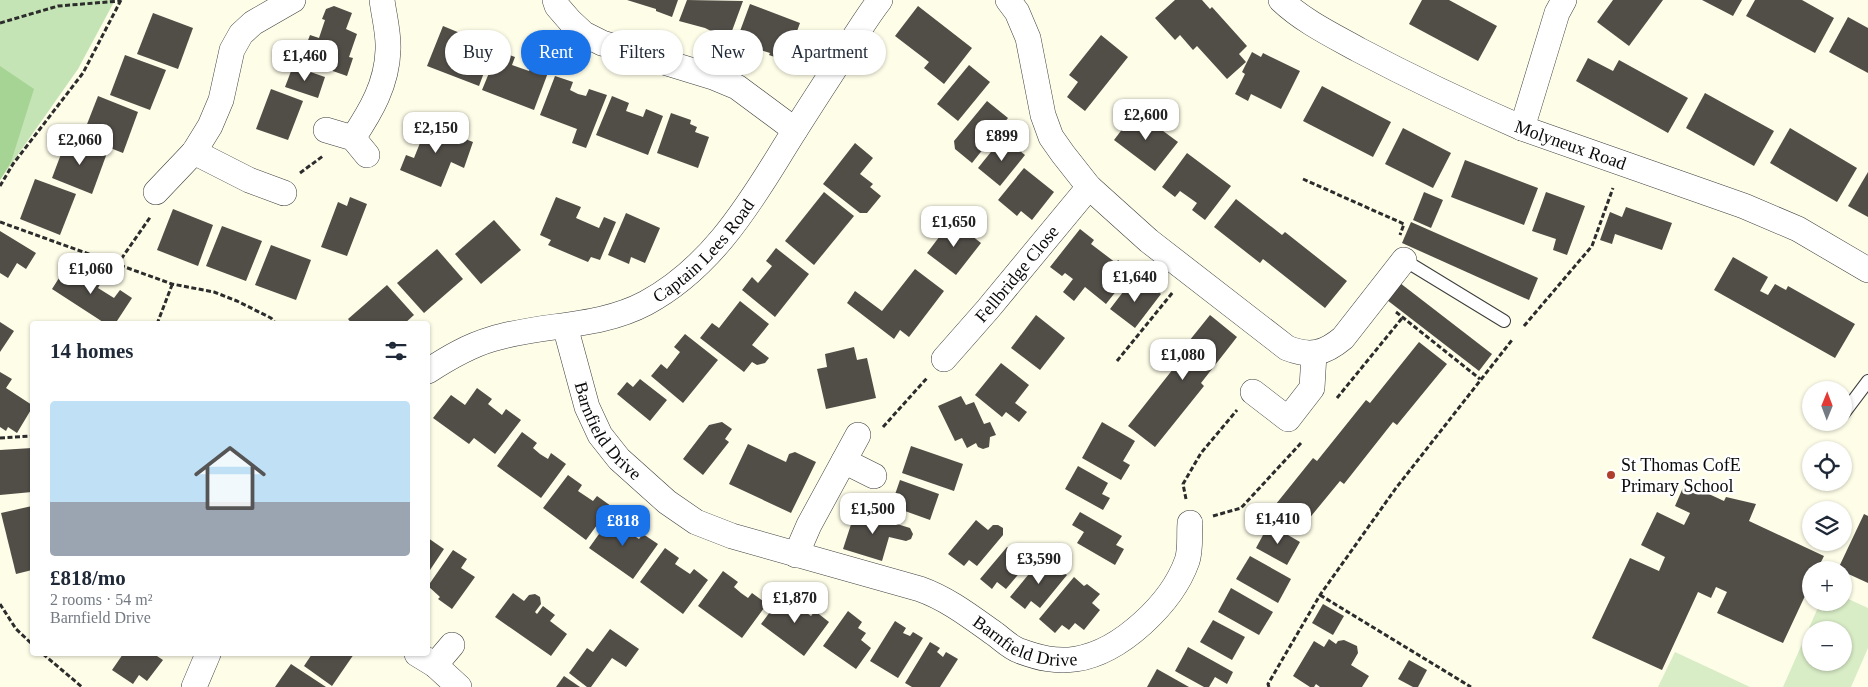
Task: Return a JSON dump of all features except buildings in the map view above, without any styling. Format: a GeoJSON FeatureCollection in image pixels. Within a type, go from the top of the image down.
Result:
{"type":"FeatureCollection","features":[{"type":"Feature","properties":{"kind":"street"},"geometry":{"type":"LineString","coordinates":[[156,192],[194,152],[210,126],[221,100],[232,50],[238,39],[253,23],[293,0]]}},
{"type":"Feature","properties":{"kind":"street"},"geometry":{"type":"LineString","coordinates":[[348,140],[371,111],[385,73],[388,49],[382,0]]}},
{"type":"Feature","properties":{"kind":"street"},"geometry":{"type":"LineString","coordinates":[[555,0],[570,21],[584,34],[602,43],[713,77],[738,87],[795,130]]}},
{"type":"Feature","properties":{"kind":"street","name":"Captain Lees Road"},"geometry":{"type":"LineString","coordinates":[[430,370],[447,358],[491,339],[623,314],[661,294],[702,262],[726,236],[750,203],[880,0]]}},
{"type":"Feature","properties":{"kind":"street"},"geometry":{"type":"LineString","coordinates":[[1008,0],[1017,12],[1028,38],[1043,115],[1051,137],[1089,186],[1149,241],[1287,348],[1300,353],[1314,354],[1331,348],[1343,338],[1404,260]]}},
{"type":"Feature","properties":{"kind":"street","name":"Molyneux Road"},"geometry":{"type":"LineString","coordinates":[[1281,0],[1324,31],[1434,88],[1522,128],[1744,206],[1789,225],[1868,270]]}},
{"type":"Feature","properties":{"kind":"street"},"geometry":{"type":"LineString","coordinates":[[1522,128],[1557,13],[1564,0]]}},
{"type":"Feature","properties":{"kind":"street"},"geometry":{"type":"LineString","coordinates":[[194,152],[249,180],[281,192]]}},
{"type":"Feature","properties":{"kind":"street","name":"Fellbridge Close"},"geometry":{"type":"LineString","coordinates":[[944,358],[988,309],[1089,186]]}},
{"type":"Feature","properties":{"kind":"street","name":"Barnfield Drive"},"geometry":{"type":"LineString","coordinates":[[565,326],[587,408],[600,435],[620,459],[667,502],[696,522],[732,536],[940,596],[1017,650],[1037,657],[1056,660],[1078,658],[1104,649],[1138,626],[1154,612],[1177,584],[1188,559],[1190,523]]}},
{"type":"Feature","properties":{"kind":"street"},"geometry":{"type":"LineString","coordinates":[[1253,392],[1288,419],[1312,388],[1314,354]]}},
{"type":"Feature","properties":{"kind":"street"},"geometry":{"type":"LineString","coordinates":[[796,555],[809,525],[858,435]]}},
{"type":"Feature","properties":{"kind":"street"},"geometry":{"type":"LineString","coordinates":[[844,461],[874,476]]}},
{"type":"Feature","properties":{"kind":"street"},"geometry":{"type":"LineString","coordinates":[[452,645],[426,660],[459,687]]}},
{"type":"Feature","properties":{"kind":"street"},"geometry":{"type":"LineString","coordinates":[[194,687],[207,656]]}},
{"type":"Feature","properties":{"kind":"lane"},"geometry":{"type":"LineString","coordinates":[[1404,260],[1504,321]]}},
{"type":"Feature","properties":{"kind":"lane"},"geometry":{"type":"LineString","coordinates":[[1852,402],[1868,381]]}},
{"type":"Feature","properties":{"kind":"path"},"geometry":{"type":"LineString","coordinates":[[0,23],[58,6],[120,1]]}},
{"type":"Feature","properties":{"kind":"path"},"geometry":{"type":"LineString","coordinates":[[0,186],[13,164],[83,73],[120,1]]}},
{"type":"Feature","properties":{"kind":"path"},"geometry":{"type":"LineString","coordinates":[[281,192],[348,140]]}},
{"type":"Feature","properties":{"kind":"path"},"geometry":{"type":"LineString","coordinates":[[1521,329],[1592,246],[1622,162]]}},
{"type":"Feature","properties":{"kind":"path"},"geometry":{"type":"LineString","coordinates":[[1303,180],[1404,224],[1397,243],[1404,260]]}},
{"type":"Feature","properties":{"kind":"path"},"geometry":{"type":"LineString","coordinates":[[117,264],[157,206],[156,192]]}},
{"type":"Feature","properties":{"kind":"path"},"geometry":{"type":"LineString","coordinates":[[0,222],[172,284],[214,292],[237,301],[274,321]]}},
{"type":"Feature","properties":{"kind":"path"},"geometry":{"type":"LineString","coordinates":[[1117,361],[1189,272]]}},
{"type":"Feature","properties":{"kind":"path"},"geometry":{"type":"LineString","coordinates":[[158,321],[172,284]]}},
{"type":"Feature","properties":{"kind":"path"},"geometry":{"type":"LineString","coordinates":[[1376,296],[1480,379]]}},
{"type":"Feature","properties":{"kind":"path"},"geometry":{"type":"LineString","coordinates":[[1269,687],[1268,684],[1320,595],[1396,488],[1514,337]]}},
{"type":"Feature","properties":{"kind":"path"},"geometry":{"type":"LineString","coordinates":[[858,435],[877,433],[944,358]]}},
{"type":"Feature","properties":{"kind":"path"},"geometry":{"type":"LineString","coordinates":[[1190,523],[1183,484],[1201,453],[1253,392]]}},
{"type":"Feature","properties":{"kind":"path"},"geometry":{"type":"LineString","coordinates":[[0,438],[30,436]]}},
{"type":"Feature","properties":{"kind":"path"},"geometry":{"type":"LineString","coordinates":[[1320,595],[1472,687]]}},
{"type":"Feature","properties":{"kind":"path"},"geometry":{"type":"LineString","coordinates":[[0,604],[16,629],[30,642]]}},
{"type":"Feature","properties":{"kind":"path"},"geometry":{"type":"LineString","coordinates":[[45,656],[82,687]]}},
{"type":"Feature","properties":{"kind":"green space"},"geometry":{"type":"Polygon","coordinates":[[[0,0],[115,0],[78,69],[0,180],[0,0]]]}},
{"type":"Feature","properties":{"kind":"green space"},"geometry":{"type":"Polygon","coordinates":[[[0,66],[34,89],[11,162],[0,180],[0,66]]]}},
{"type":"Feature","properties":{"kind":"green space"},"geometry":{"type":"Polygon","coordinates":[[[1852,601],[1868,608],[1868,648],[1851,687],[1783,687],[1802,644],[1802,671],[1852,671],[1852,621],[1812,621],[1816,611],[1852,611],[1852,601]]]}},
{"type":"Feature","properties":{"kind":"green space"},"geometry":{"type":"Polygon","coordinates":[[[1675,652],[1750,687],[1658,687],[1675,652]]]}},
{"type":"Feature","properties":{"kind":"place","name":"St Thomas CofE Primary School"},"geometry":{"type":"Point","coordinates":[1611,475]}}]}
